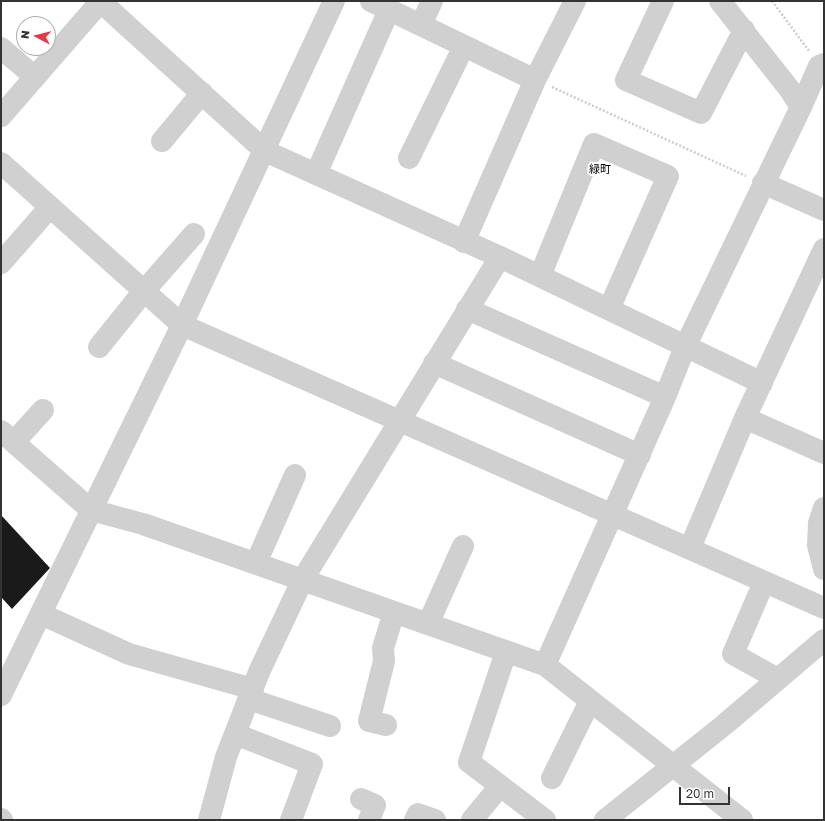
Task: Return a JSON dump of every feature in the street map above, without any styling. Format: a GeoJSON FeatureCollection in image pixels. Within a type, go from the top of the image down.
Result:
{"type":"FeatureCollection","features":[{"type":"Feature","properties":{"kind":"street"},"geometry":{"type":"LineString","coordinates":[[1,116],[101,1],[264,151],[500,257],[762,383]]}},
{"type":"Feature","properties":{"kind":"street"},"geometry":{"type":"LineString","coordinates":[[1,695],[182,324],[334,1]]}},
{"type":"Feature","properties":{"kind":"street"},"geometry":{"type":"LineString","coordinates":[[421,25],[432,1]]}},
{"type":"Feature","properties":{"kind":"street"},"geometry":{"type":"LineString","coordinates":[[464,242],[536,80],[574,1]]}},
{"type":"Feature","properties":{"kind":"street"},"geometry":{"type":"LineString","coordinates":[[663,1],[626,80],[701,113],[744,30]]}},
{"type":"Feature","properties":{"kind":"street"},"geometry":{"type":"LineString","coordinates":[[720,1],[790,90],[801,107]]}},
{"type":"Feature","properties":{"kind":"street"},"geometry":{"type":"LineString","coordinates":[[316,174],[380,6],[536,80]]}},
{"type":"Feature","properties":{"kind":"street"},"geometry":{"type":"LineString","coordinates":[[409,158],[464,46]]}},
{"type":"Feature","properties":{"kind":"street"},"geometry":{"type":"LineString","coordinates":[[1,48],[35,77]]}},
{"type":"Feature","properties":{"kind":"street"},"geometry":{"type":"LineString","coordinates":[[545,665],[614,515],[685,347],[821,65]]}},
{"type":"Feature","properties":{"kind":"street"},"geometry":{"type":"LineString","coordinates":[[162,141],[202,93]]}},
{"type":"Feature","properties":{"kind":"street"},"geometry":{"type":"LineString","coordinates":[[540,276],[594,144],[668,176],[609,309]]}},
{"type":"Feature","properties":{"kind":"street"},"geometry":{"type":"LineString","coordinates":[[1,163],[182,324],[824,608]]}},
{"type":"Feature","properties":{"kind":"street"},"geometry":{"type":"LineString","coordinates":[[763,183],[824,210]]}},
{"type":"Feature","properties":{"kind":"street"},"geometry":{"type":"LineString","coordinates":[[1,263],[50,207]]}},
{"type":"Feature","properties":{"kind":"street"},"geometry":{"type":"LineString","coordinates":[[99,347],[144,291],[194,234]]}},
{"type":"Feature","properties":{"kind":"street"},"geometry":{"type":"LineString","coordinates":[[690,548],[745,418],[824,249]]}},
{"type":"Feature","properties":{"kind":"street"},"geometry":{"type":"LineString","coordinates":[[209,820],[226,757],[251,694],[303,579],[500,257]]}},
{"type":"Feature","properties":{"kind":"street"},"geometry":{"type":"LineString","coordinates":[[467,309],[665,397]]}},
{"type":"Feature","properties":{"kind":"street"},"geometry":{"type":"LineString","coordinates":[[434,364],[640,455]]}},
{"type":"Feature","properties":{"kind":"street"},"geometry":{"type":"LineString","coordinates":[[43,410],[8,436],[91,510],[143,524],[545,665],[742,820]]}},
{"type":"Feature","properties":{"kind":"street"},"geometry":{"type":"LineString","coordinates":[[745,418],[824,453]]}},
{"type":"Feature","properties":{"kind":"street"},"geometry":{"type":"LineString","coordinates":[[256,563],[295,475]]}},
{"type":"Feature","properties":{"kind":"street"},"geometry":{"type":"LineString","coordinates":[[824,508],[819,523],[818,545],[824,569]]}},
{"type":"Feature","properties":{"kind":"street"},"geometry":{"type":"LineString","coordinates":[[428,624],[463,546]]}},
{"type":"Feature","properties":{"kind":"street"},"geometry":{"type":"LineString","coordinates":[[764,582],[733,654],[778,679]]}},
{"type":"Feature","properties":{"kind":"street"},"geometry":{"type":"LineString","coordinates":[[386,725],[369,720],[384,661],[383,648],[394,612]]}},
{"type":"Feature","properties":{"kind":"street"},"geometry":{"type":"LineString","coordinates":[[41,614],[129,654],[251,694],[330,726]]}},
{"type":"Feature","properties":{"kind":"street"},"geometry":{"type":"LineString","coordinates":[[605,820],[673,766],[824,640]]}},
{"type":"Feature","properties":{"kind":"street"},"geometry":{"type":"LineString","coordinates":[[506,652],[469,762],[545,820]]}},
{"type":"Feature","properties":{"kind":"street"},"geometry":{"type":"LineString","coordinates":[[552,778],[590,701]]}},
{"type":"Feature","properties":{"kind":"street"},"geometry":{"type":"LineString","coordinates":[[235,734],[312,764],[291,820]]}},
{"type":"Feature","properties":{"kind":"street"},"geometry":{"type":"LineString","coordinates":[[472,820],[500,786]]}},
{"type":"Feature","properties":{"kind":"street"},"geometry":{"type":"LineString","coordinates":[[361,799],[376,805],[369,820]]}},
{"type":"Feature","properties":{"kind":"street"},"geometry":{"type":"LineString","coordinates":[[415,820],[418,814],[434,820]]}},
{"type":"Feature","properties":{"kind":"path"},"geometry":{"type":"LineString","coordinates":[[772,1],[821,65]]}},
{"type":"Feature","properties":{"kind":"path"},"geometry":{"type":"LineString","coordinates":[[536,80],[763,183]]}},
{"type":"Feature","properties":{"kind":"building"},"geometry":{"type":"Polygon","coordinates":[[[1,515],[50,568],[12,609],[1,597],[1,515]]]}},
{"type":"Feature","properties":{"kind":"district","name":"緑町"},"geometry":{"type":"Point","coordinates":[600,170]}}]}
